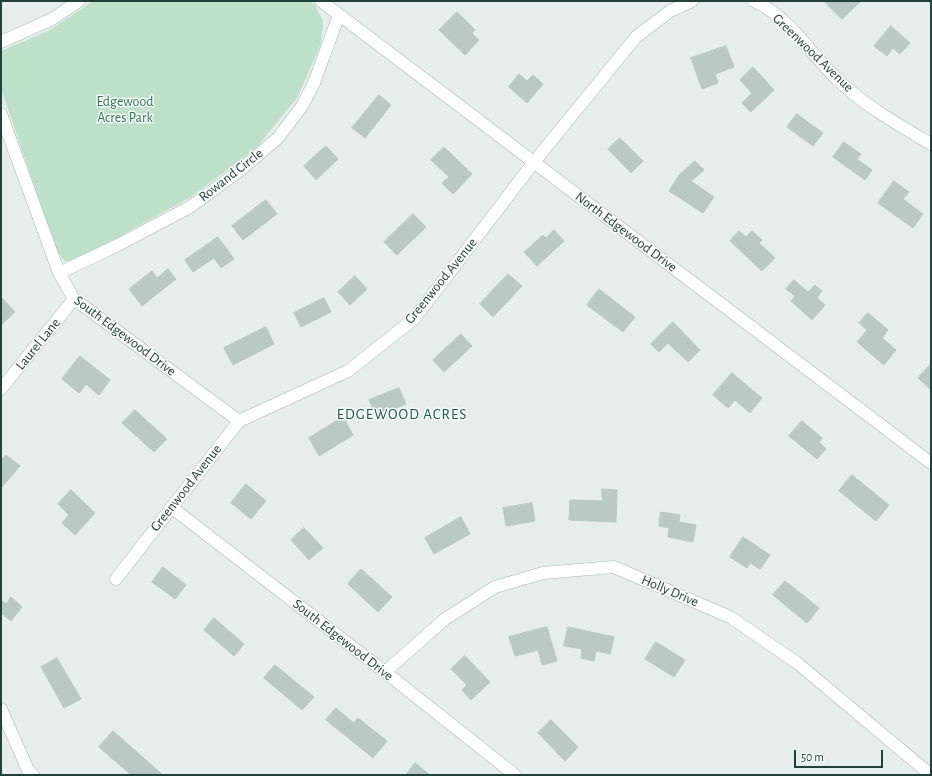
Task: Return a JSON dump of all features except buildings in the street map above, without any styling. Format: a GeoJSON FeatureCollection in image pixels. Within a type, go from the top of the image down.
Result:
{"type":"FeatureCollection","features":[{"type":"Feature","properties":{"kind":"street"},"geometry":{"type":"LineString","coordinates":[[1,42],[52,19],[79,1]]}},
{"type":"Feature","properties":{"kind":"street","name":"North Edgewood Drive"},"geometry":{"type":"LineString","coordinates":[[321,1],[931,463]]}},
{"type":"Feature","properties":{"kind":"street","name":"Greenwood Avenue"},"geometry":{"type":"LineString","coordinates":[[116,579],[238,421],[348,371],[414,319],[534,162],[636,37],[670,11],[692,1]]}},
{"type":"Feature","properties":{"kind":"street","name":"Greenwood Avenue"},"geometry":{"type":"LineString","coordinates":[[754,1],[762,4],[781,19],[839,81],[872,107],[931,144]]}},
{"type":"Feature","properties":{"kind":"street","name":"Rowand Circle"},"geometry":{"type":"LineString","coordinates":[[59,273],[118,245],[190,207],[238,172],[278,138],[302,106],[314,83],[339,15]]}},
{"type":"Feature","properties":{"kind":"street","name":"South Edgewood Drive"},"geometry":{"type":"LineString","coordinates":[[1,114],[59,273],[74,299],[238,421]]}},
{"type":"Feature","properties":{"kind":"street","name":"Laurel Lane"},"geometry":{"type":"LineString","coordinates":[[1,390],[74,299]]}},
{"type":"Feature","properties":{"kind":"street","name":"South Edgewood Drive"},"geometry":{"type":"LineString","coordinates":[[171,507],[385,672],[515,775]]}},
{"type":"Feature","properties":{"kind":"street","name":"Holly Drive"},"geometry":{"type":"LineString","coordinates":[[385,672],[445,619],[495,587],[543,573],[614,567],[730,617],[796,662],[931,775]]}},
{"type":"Feature","properties":{"kind":"street"},"geometry":{"type":"LineString","coordinates":[[1,709],[26,773]]}},
{"type":"Feature","properties":{"kind":"green space","name":"Edgewood Acres Park"},"geometry":{"type":"Polygon","coordinates":[[[92,1],[310,1],[315,5],[323,21],[321,44],[297,98],[256,148],[191,197],[77,260],[65,261],[57,252],[1,89],[1,51],[48,31],[92,1]]]}},
{"type":"Feature","properties":{"kind":"district","name":"EDGEWOOD ACRES"},"geometry":{"type":"Point","coordinates":[402,414]}}]}
